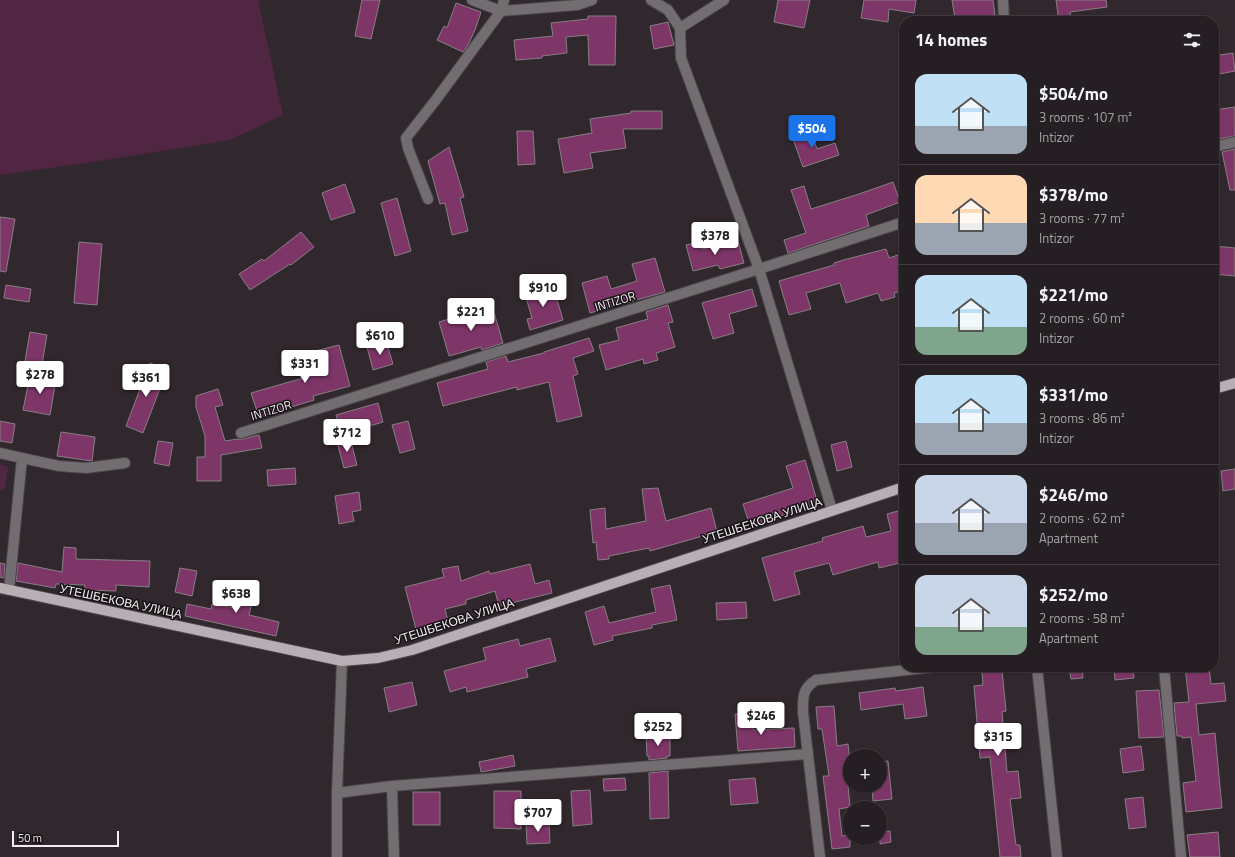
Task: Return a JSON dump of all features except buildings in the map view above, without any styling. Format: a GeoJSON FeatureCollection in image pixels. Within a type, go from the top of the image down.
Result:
{"type":"FeatureCollection","features":[{"type":"Feature","properties":{"kind":"main road"},"geometry":{"type":"LineString","coordinates":[[1219,388],[1235,383]]}},
{"type":"Feature","properties":{"kind":"main road","name":"УТЕШБЕКОВА УЛИЦА"},"geometry":{"type":"LineString","coordinates":[[5,589],[342,660],[378,658],[412,650],[899,489]]}},
{"type":"Feature","properties":{"kind":"street"},"geometry":{"type":"LineString","coordinates":[[472,0],[501,11],[577,5],[592,0]]}},
{"type":"Feature","properties":{"kind":"street"},"geometry":{"type":"LineString","coordinates":[[428,198],[408,148],[406,138],[501,11],[504,0]]}},
{"type":"Feature","properties":{"kind":"street"},"geometry":{"type":"LineString","coordinates":[[651,0],[668,10],[680,28],[681,58],[759,270],[832,510]]}},
{"type":"Feature","properties":{"kind":"street"},"geometry":{"type":"LineString","coordinates":[[680,28],[724,0]]}},
{"type":"Feature","properties":{"kind":"street"},"geometry":{"type":"LineString","coordinates":[[1003,0],[1004,16]]}},
{"type":"Feature","properties":{"kind":"street"},"geometry":{"type":"LineString","coordinates":[[1219,145],[1235,142]]}},
{"type":"Feature","properties":{"kind":"street","name":"INTIZOR"},"geometry":{"type":"LineString","coordinates":[[241,433],[759,270],[899,224]]}},
{"type":"Feature","properties":{"kind":"street"},"geometry":{"type":"LineString","coordinates":[[0,453],[59,466],[86,468],[125,463]]}},
{"type":"Feature","properties":{"kind":"street"},"geometry":{"type":"LineString","coordinates":[[5,589],[22,458]]}},
{"type":"Feature","properties":{"kind":"street"},"geometry":{"type":"LineString","coordinates":[[337,857],[337,793],[342,660]]}},
{"type":"Feature","properties":{"kind":"street"},"geometry":{"type":"LineString","coordinates":[[820,857],[803,712],[803,696],[808,685],[816,680],[899,671]]}},
{"type":"Feature","properties":{"kind":"street"},"geometry":{"type":"LineString","coordinates":[[1038,672],[1057,857]]}},
{"type":"Feature","properties":{"kind":"street"},"geometry":{"type":"LineString","coordinates":[[1164,672],[1181,857]]}},
{"type":"Feature","properties":{"kind":"street"},"geometry":{"type":"LineString","coordinates":[[337,793],[392,786],[808,754]]}},
{"type":"Feature","properties":{"kind":"street"},"geometry":{"type":"LineString","coordinates":[[392,786],[394,857]]}},
{"type":"Feature","properties":{"kind":"shaded area"},"geometry":{"type":"Polygon","coordinates":[[[0,0],[258,0],[283,115],[230,140],[0,175],[0,0]]]}},
{"type":"Feature","properties":{"kind":"shaded area"},"geometry":{"type":"Polygon","coordinates":[[[0,464],[8,467],[5,487],[0,491],[0,464]]]}}]}
